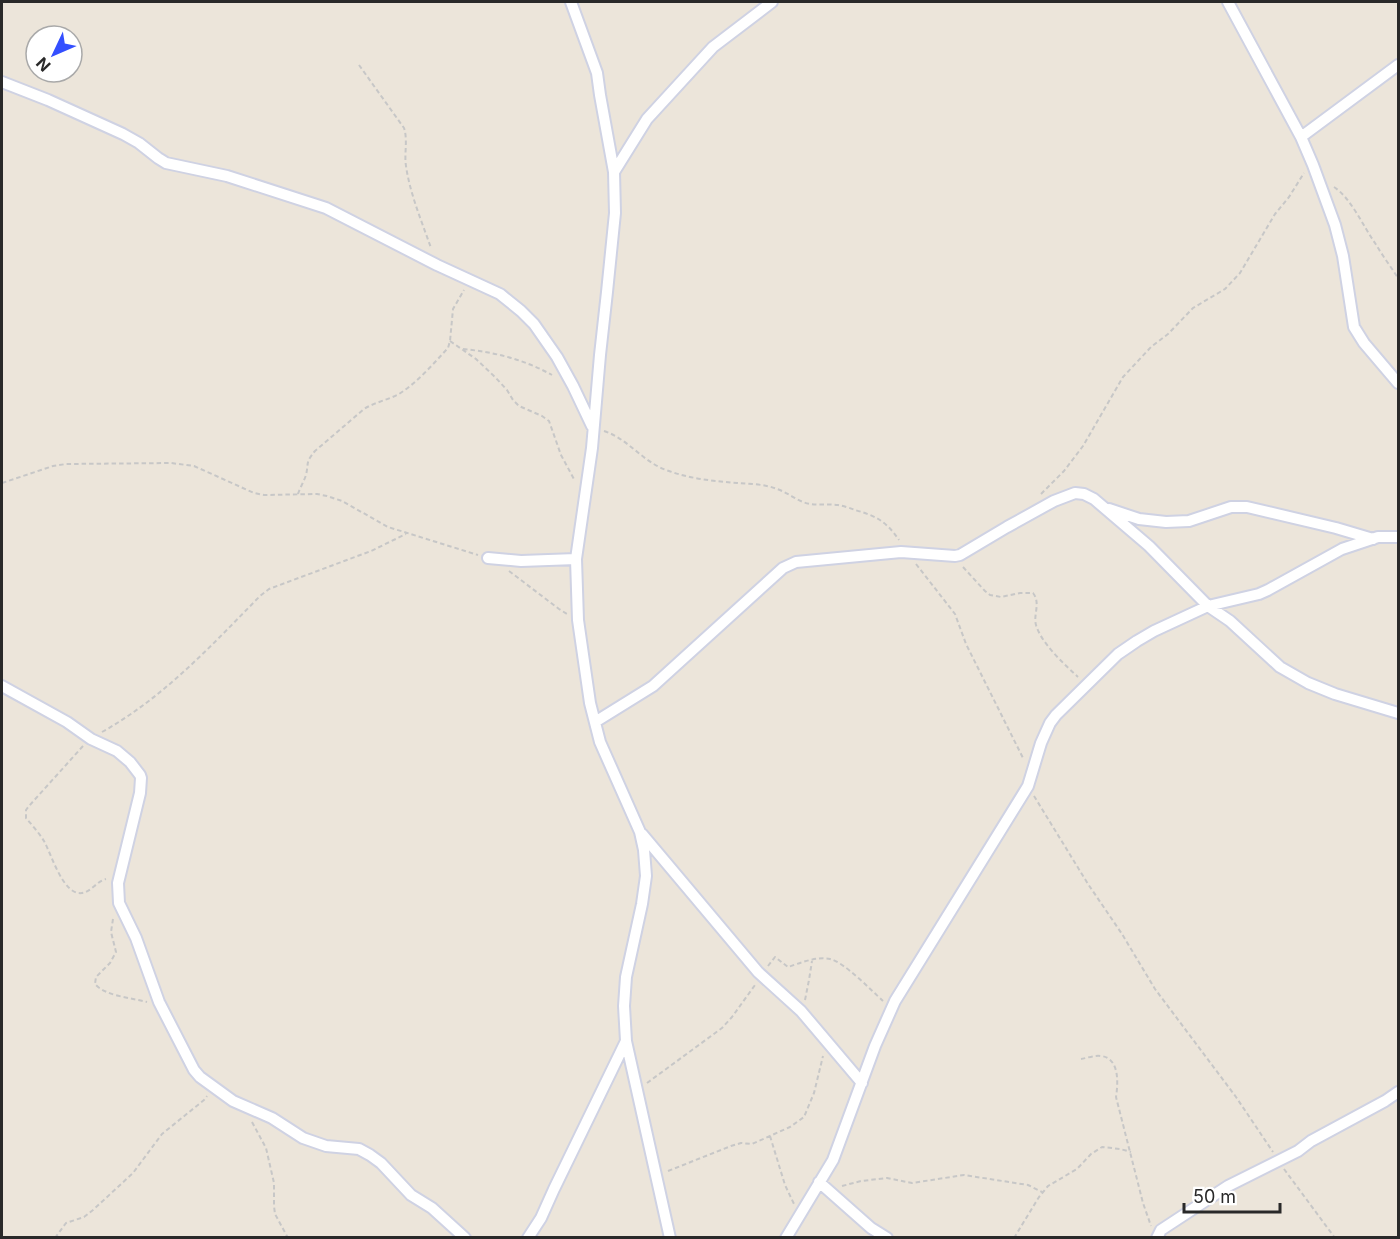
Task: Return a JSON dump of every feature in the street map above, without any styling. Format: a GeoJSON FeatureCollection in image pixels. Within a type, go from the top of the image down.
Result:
{"type":"FeatureCollection","features":[{"type":"Feature","properties":{"kind":"street"},"geometry":{"type":"LineString","coordinates":[[572,2],[597,73],[614,172],[615,213],[592,448],[576,559],[578,620],[590,703],[600,742],[640,832],[644,850],[646,876],[626,976],[624,1006],[626,1041],[670,1238]]}},
{"type":"Feature","properties":{"kind":"street"},"geometry":{"type":"LineString","coordinates":[[614,172],[636,135],[705,56],[723,38],[772,2]]}},
{"type":"Feature","properties":{"kind":"street"},"geometry":{"type":"LineString","coordinates":[[1228,2],[1301,137],[1312,162],[1344,256],[1354,327],[1364,343],[1398,383]]}},
{"type":"Feature","properties":{"kind":"street"},"geometry":{"type":"LineString","coordinates":[[1301,137],[1398,65]]}},
{"type":"Feature","properties":{"kind":"street"},"geometry":{"type":"LineString","coordinates":[[2,82],[123,134],[162,161],[226,176],[326,208],[437,265],[500,294],[534,324],[557,357],[593,427]]}},
{"type":"Feature","properties":{"kind":"street"},"geometry":{"type":"LineString","coordinates":[[595,722],[653,686],[790,563],[907,552],[960,555],[1054,501],[1075,493],[1094,499],[1149,546],[1208,606],[1230,621],[1280,667],[1335,694],[1398,712]]}},
{"type":"Feature","properties":{"kind":"street"},"geometry":{"type":"LineString","coordinates":[[1103,507],[1139,519],[1166,522],[1189,520],[1231,507],[1247,507],[1374,539]]}},
{"type":"Feature","properties":{"kind":"street"},"geometry":{"type":"LineString","coordinates":[[786,1238],[798,1214],[832,1160],[891,1009],[1028,786],[1041,743],[1050,723],[1118,654],[1154,631],[1208,606],[1259,594],[1342,549],[1378,537],[1398,537]]}},
{"type":"Feature","properties":{"kind":"street"},"geometry":{"type":"LineString","coordinates":[[488,558],[521,561],[576,559]]}},
{"type":"Feature","properties":{"kind":"street"},"geometry":{"type":"LineString","coordinates":[[2,686],[67,722],[91,739],[117,751],[130,762],[141,778],[140,793],[118,883],[119,903],[136,938],[161,1006],[189,1064],[200,1077],[234,1101],[272,1118],[303,1138],[326,1146],[359,1149],[370,1155],[381,1163],[411,1195],[432,1208],[465,1238]]}},
{"type":"Feature","properties":{"kind":"street"},"geometry":{"type":"LineString","coordinates":[[640,832],[762,975],[801,1011],[862,1083]]}},
{"type":"Feature","properties":{"kind":"street"},"geometry":{"type":"LineString","coordinates":[[528,1238],[547,1205],[626,1041]]}},
{"type":"Feature","properties":{"kind":"street"},"geometry":{"type":"LineString","coordinates":[[1154,1233],[1228,1186],[1279,1160],[1398,1092]]}},
{"type":"Feature","properties":{"kind":"street"},"geometry":{"type":"LineString","coordinates":[[819,1182],[871,1228],[887,1238]]}},
{"type":"Feature","properties":{"kind":"path"},"geometry":{"type":"LineString","coordinates":[[358,65],[404,128],[406,165],[414,201],[437,265]]}},
{"type":"Feature","properties":{"kind":"path"},"geometry":{"type":"LineString","coordinates":[[1039,496],[1064,471],[1083,446],[1123,377],[1193,308],[1225,289],[1240,273],[1275,214],[1290,197],[1312,162]]}},
{"type":"Feature","properties":{"kind":"path"},"geometry":{"type":"LineString","coordinates":[[1318,178],[1341,191],[1398,278]]}},
{"type":"Feature","properties":{"kind":"path"},"geometry":{"type":"LineString","coordinates":[[298,494],[306,474],[308,459],[315,452],[364,409],[396,396],[407,388],[448,348],[453,309],[471,281]]}},
{"type":"Feature","properties":{"kind":"path"},"geometry":{"type":"LineString","coordinates":[[450,341],[476,359],[507,390],[519,406],[549,421],[561,455],[575,482]]}},
{"type":"Feature","properties":{"kind":"path"},"geometry":{"type":"LineString","coordinates":[[462,349],[500,355],[534,364],[554,375]]}},
{"type":"Feature","properties":{"kind":"path"},"geometry":{"type":"LineString","coordinates":[[593,427],[611,433],[645,459],[670,472],[703,480],[778,489],[809,504],[839,505],[874,516],[885,524],[894,532],[955,614],[978,670],[1032,774]]}},
{"type":"Feature","properties":{"kind":"path"},"geometry":{"type":"LineString","coordinates":[[2,483],[66,464],[171,463],[194,466],[254,493],[264,495],[317,494],[342,501],[388,527],[406,534],[488,558],[578,620]]}},
{"type":"Feature","properties":{"kind":"path"},"geometry":{"type":"LineString","coordinates":[[118,883],[105,879],[84,893],[72,891],[54,865],[44,841],[26,818],[25,814],[29,806],[91,739],[173,682],[269,589],[371,551],[406,534]]}},
{"type":"Feature","properties":{"kind":"path"},"geometry":{"type":"LineString","coordinates":[[955,556],[969,575],[990,595],[1001,597],[1033,593],[1037,601],[1036,624],[1041,634],[1058,658],[1086,686]]}},
{"type":"Feature","properties":{"kind":"path"},"geometry":{"type":"LineString","coordinates":[[1028,786],[1155,989],[1241,1104],[1288,1175],[1335,1238]]}},
{"type":"Feature","properties":{"kind":"path"},"geometry":{"type":"LineString","coordinates":[[118,897],[111,932],[116,952],[110,963],[96,977],[95,984],[108,993],[161,1006]]}},
{"type":"Feature","properties":{"kind":"path"},"geometry":{"type":"LineString","coordinates":[[637,1091],[722,1028],[745,1001],[774,957],[788,967],[796,963],[822,958],[833,959],[851,972],[891,1009]]}},
{"type":"Feature","properties":{"kind":"path"},"geometry":{"type":"LineString","coordinates":[[801,1011],[812,961]]}},
{"type":"Feature","properties":{"kind":"path"},"geometry":{"type":"LineString","coordinates":[[657,1176],[731,1146],[752,1143],[798,1123],[804,1117],[814,1093],[828,1043]]}},
{"type":"Feature","properties":{"kind":"path"},"geometry":{"type":"LineString","coordinates":[[1081,1059],[1100,1056],[1112,1062],[1118,1078],[1116,1097],[1143,1203],[1154,1233]]}},
{"type":"Feature","properties":{"kind":"path"},"geometry":{"type":"LineString","coordinates":[[55,1238],[66,1224],[93,1210],[133,1173],[162,1134],[204,1100],[211,1085]]}},
{"type":"Feature","properties":{"kind":"path"},"geometry":{"type":"LineString","coordinates":[[250,1120],[266,1148],[274,1183],[275,1214],[288,1238]]}},
{"type":"Feature","properties":{"kind":"path"},"geometry":{"type":"LineString","coordinates":[[770,1136],[785,1185],[798,1214]]}},
{"type":"Feature","properties":{"kind":"path"},"geometry":{"type":"LineString","coordinates":[[1014,1238],[1042,1192],[1077,1169],[1090,1154],[1105,1147],[1131,1152]]}},
{"type":"Feature","properties":{"kind":"path"},"geometry":{"type":"LineString","coordinates":[[828,1190],[861,1181],[886,1178],[912,1183],[964,1175],[1028,1185],[1042,1192]]}}]}
